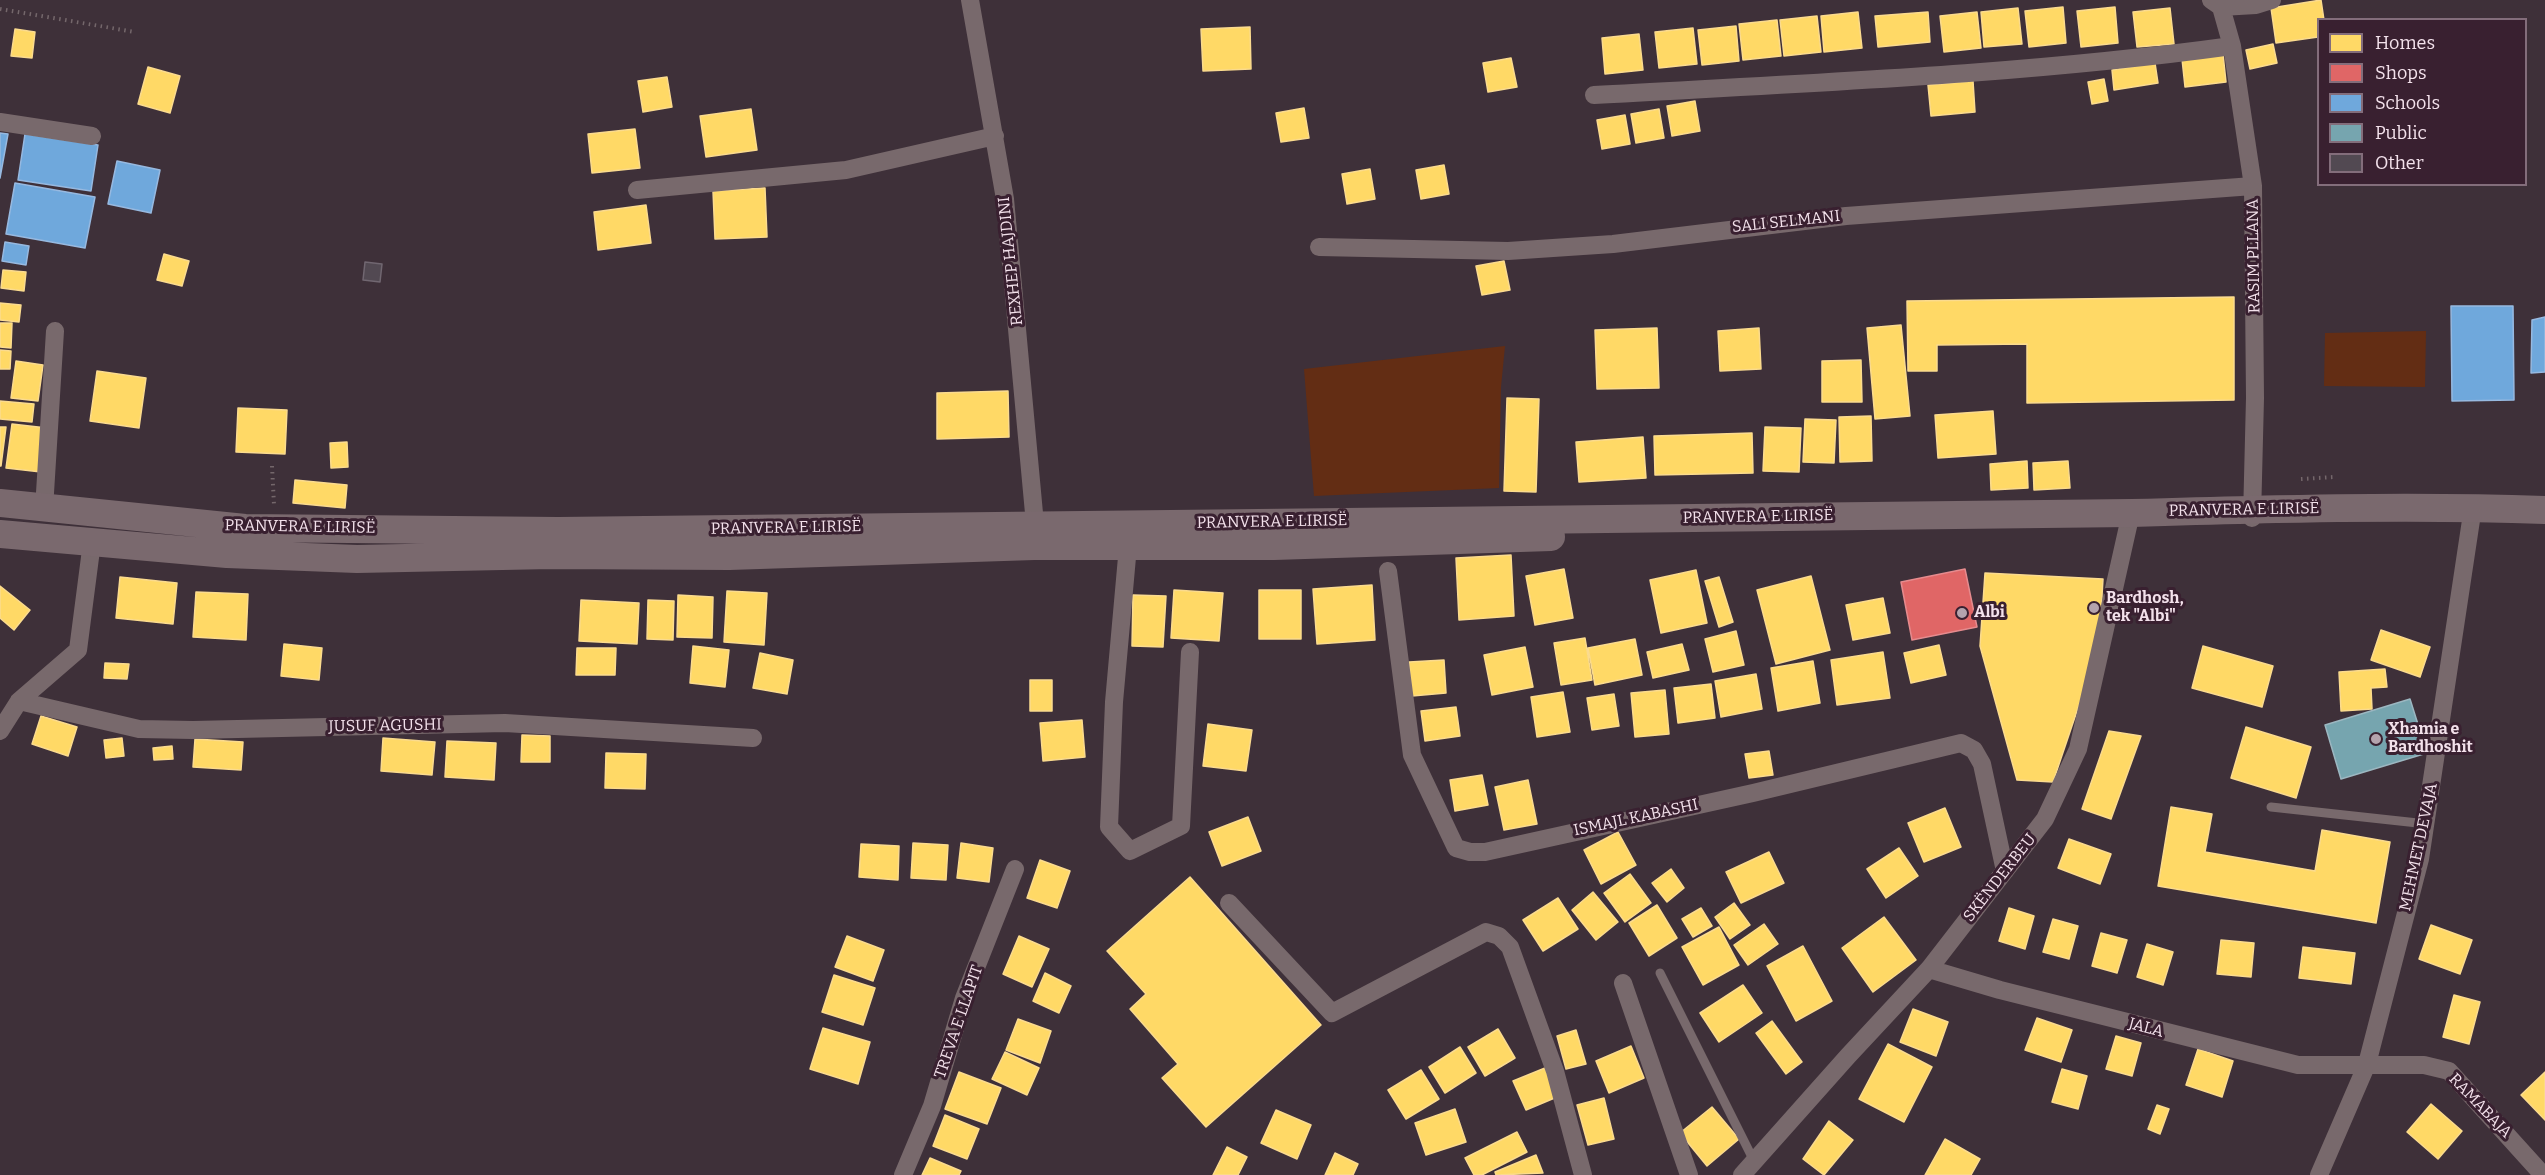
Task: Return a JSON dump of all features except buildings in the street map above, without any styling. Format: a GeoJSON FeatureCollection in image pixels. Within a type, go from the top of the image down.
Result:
{"type":"FeatureCollection","features":[{"type":"Feature","properties":{"kind":"main road","name":"PRANVERA E LIRISË"},"geometry":{"type":"LineString","coordinates":[[0,503],[244,528],[558,531],[1035,524],[2130,518],[2545,510]]}},
{"type":"Feature","properties":{"kind":"main road","name":"PRANVERA E LIRISË"},"geometry":{"type":"LineString","coordinates":[[2473,513],[2545,520]]}},
{"type":"Feature","properties":{"kind":"main road","name":"PRANVERA E LIRISË"},"geometry":{"type":"LineString","coordinates":[[0,534],[226,554],[357,559],[552,555],[729,556],[1034,546],[1274,546],[1562,537],[2062,528],[2130,518]]}},
{"type":"Feature","properties":{"kind":"street","name":"REXHEP HAJDINI"},"geometry":{"type":"LineString","coordinates":[[970,0],[1006,210],[1035,524]]}},
{"type":"Feature","properties":{"kind":"street"},"geometry":{"type":"LineString","coordinates":[[2216,4],[2256,5],[2272,0]]}},
{"type":"Feature","properties":{"kind":"street","name":"RASIM PLLANA"},"geometry":{"type":"LineString","coordinates":[[2216,4],[2232,46],[2253,186],[2255,398],[2252,515]]}},
{"type":"Feature","properties":{"kind":"street"},"geometry":{"type":"LineString","coordinates":[[1594,94],[2012,71],[2232,46]]}},
{"type":"Feature","properties":{"kind":"street"},"geometry":{"type":"LineString","coordinates":[[0,122],[92,136]]}},
{"type":"Feature","properties":{"kind":"street"},"geometry":{"type":"LineString","coordinates":[[637,190],[846,170],[995,136]]}},
{"type":"Feature","properties":{"kind":"street","name":"SALI SELMANI"},"geometry":{"type":"LineString","coordinates":[[1319,247],[1520,251],[1613,244],[1846,216],[2253,186]]}},
{"type":"Feature","properties":{"kind":"street"},"geometry":{"type":"LineString","coordinates":[[45,509],[55,331]]}},
{"type":"Feature","properties":{"kind":"street","name":"MEHMET DEVAJA"},"geometry":{"type":"LineString","coordinates":[[2319,1175],[2367,1064],[2427,824],[2473,513]]}},
{"type":"Feature","properties":{"kind":"street","name":"SKËNDERBEU"},"geometry":{"type":"LineString","coordinates":[[1748,1168],[1929,969],[2045,819],[2078,749],[2130,518]]}},
{"type":"Feature","properties":{"kind":"street"},"geometry":{"type":"LineString","coordinates":[[0,731],[19,702],[78,650],[92,542]]}},
{"type":"Feature","properties":{"kind":"street"},"geometry":{"type":"LineString","coordinates":[[1128,546],[1114,702],[1108,827],[1130,851],[1181,826],[1190,652]]}},
{"type":"Feature","properties":{"kind":"street","name":"ISMAJL KABASHI"},"geometry":{"type":"LineString","coordinates":[[1388,571],[1412,755],[1456,848],[1470,852],[1485,852],[1753,793],[1961,743],[1974,750],[1982,764],[2005,871]]}},
{"type":"Feature","properties":{"kind":"street","name":"JUSUF AGUSHI"},"geometry":{"type":"LineString","coordinates":[[19,702],[139,729],[194,730],[505,723],[753,738]]}},
{"type":"Feature","properties":{"kind":"street","name":"TREVA E LLAPIT"},"geometry":{"type":"LineString","coordinates":[[903,1175],[932,1106],[964,998],[1015,869]]}},
{"type":"Feature","properties":{"kind":"street"},"geometry":{"type":"LineString","coordinates":[[1228,903],[1332,1013],[1486,932],[1499,936],[1510,947],[1555,1071],[1583,1175]]}},
{"type":"Feature","properties":{"kind":"street","name":"JALA"},"geometry":{"type":"LineString","coordinates":[[1929,969],[2045,1002],[2298,1065],[2367,1064]]}},
{"type":"Feature","properties":{"kind":"street"},"geometry":{"type":"LineString","coordinates":[[1623,983],[1689,1175]]}},
{"type":"Feature","properties":{"kind":"street","name":"RAMABAJA"},"geometry":{"type":"LineString","coordinates":[[2367,1064],[2424,1065],[2449,1071],[2543,1175]]}},
{"type":"Feature","properties":{"kind":"lane"},"geometry":{"type":"LineString","coordinates":[[2271,807],[2427,824]]}},
{"type":"Feature","properties":{"kind":"lane"},"geometry":{"type":"LineString","coordinates":[[1660,973],[1748,1168]]}},
{"type":"Feature","properties":{"kind":"path"},"geometry":{"type":"LineString","coordinates":[[0,9],[135,32]]}},
{"type":"Feature","properties":{"kind":"path"},"geometry":{"type":"LineString","coordinates":[[272,466],[275,527]]}},
{"type":"Feature","properties":{"kind":"path"},"geometry":{"type":"LineString","coordinates":[[2301,479],[2334,477]]}},
{"type":"Feature","properties":{"kind":"shaded area"},"geometry":{"type":"Polygon","coordinates":[[[2426,331],[2425,387],[2324,386],[2325,333],[2426,331]]]}},
{"type":"Feature","properties":{"kind":"shaded area"},"geometry":{"type":"Polygon","coordinates":[[[1505,346],[1501,387],[1499,488],[1314,496],[1304,369],[1505,346]]]}},
{"type":"Feature","properties":{"kind":"place","name":"Bardhosh, tek \"Albi\""},"geometry":{"type":"Point","coordinates":[2094,608]}},
{"type":"Feature","properties":{"kind":"place","name":"Albi"},"geometry":{"type":"Point","coordinates":[1962,613]}},
{"type":"Feature","properties":{"kind":"place","name":"Xhamia e Bardhoshit"},"geometry":{"type":"Point","coordinates":[2376,739]}}]}
